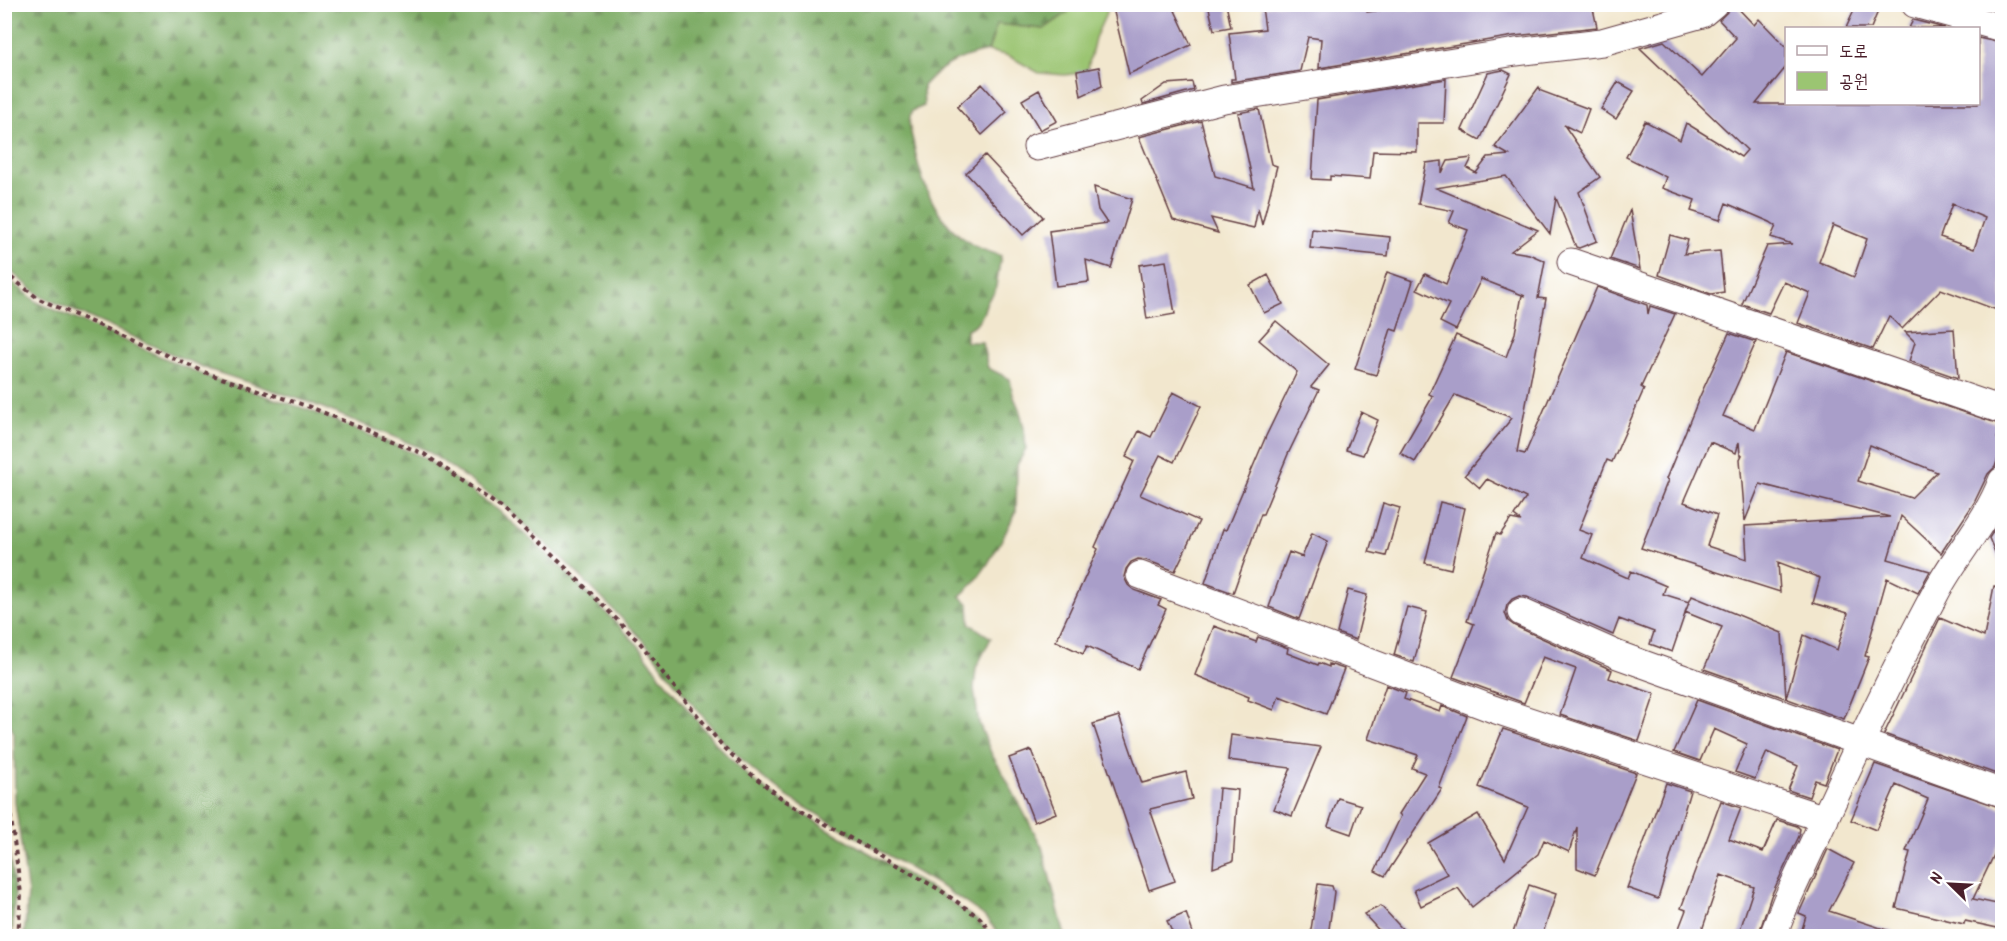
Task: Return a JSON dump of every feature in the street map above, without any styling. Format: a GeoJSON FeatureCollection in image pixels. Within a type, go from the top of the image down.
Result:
{"type":"FeatureCollection","features":[{"type":"Feature","properties":{"kind":"street"},"geometry":{"type":"LineString","coordinates":[[1037,147],[1224,99],[1516,52],[1602,42],[1702,14],[1714,4]]}},
{"type":"Feature","properties":{"kind":"street"},"geometry":{"type":"LineString","coordinates":[[1915,4],[2002,28]]}},
{"type":"Feature","properties":{"kind":"street"},"geometry":{"type":"LineString","coordinates":[[1571,262],[2002,410]]}},
{"type":"Feature","properties":{"kind":"street"},"geometry":{"type":"LineString","coordinates":[[1773,936],[1786,902],[1898,664],[1936,591],[1977,528],[2002,481]]}},
{"type":"Feature","properties":{"kind":"street"},"geometry":{"type":"LineString","coordinates":[[1140,575],[1493,709],[1825,819]]}},
{"type":"Feature","properties":{"kind":"street"},"geometry":{"type":"LineString","coordinates":[[1521,612],[1618,655],[2002,793]]}},
{"type":"Feature","properties":{"kind":"path"},"geometry":{"type":"LineString","coordinates":[[4,272],[39,299],[167,356],[209,374],[310,407],[424,454],[500,507],[563,565],[641,644],[721,744],[752,774],[784,800],[940,890],[980,918],[996,936]]}},
{"type":"Feature","properties":{"kind":"path"},"geometry":{"type":"LineString","coordinates":[[4,726],[8,735],[9,803],[21,894],[18,936]]}},
{"type":"Feature","properties":{"kind":"green space"},"geometry":{"type":"Polygon","coordinates":[[[4,5],[1068,5],[1068,12],[1044,29],[997,24],[988,51],[952,62],[937,72],[923,86],[924,106],[912,111],[909,124],[921,174],[940,214],[959,235],[971,244],[1001,256],[995,292],[987,301],[983,314],[976,324],[966,330],[966,342],[982,342],[988,368],[1010,379],[1024,428],[1026,449],[1017,465],[1016,512],[987,565],[974,583],[960,596],[969,604],[970,624],[991,638],[976,668],[974,689],[979,723],[992,755],[1042,847],[1065,936],[1001,936],[983,915],[942,887],[786,796],[754,771],[723,741],[644,641],[566,562],[503,504],[426,450],[311,403],[210,370],[158,348],[41,296],[5,267],[4,5]]]}},
{"type":"Feature","properties":{"kind":"green space"},"geometry":{"type":"Polygon","coordinates":[[[1068,5],[1110,5],[1095,38],[1087,72],[1065,75],[1039,73],[1009,56],[988,51],[997,24],[1044,29],[1068,12],[1068,5]]]}},
{"type":"Feature","properties":{"kind":"green space"},"geometry":{"type":"Polygon","coordinates":[[[5,276],[37,302],[208,377],[309,410],[423,457],[498,510],[561,567],[639,646],[718,746],[749,777],[782,802],[938,893],[978,921],[991,936],[24,936],[28,894],[15,802],[14,734],[4,708],[5,276]]]}},
{"type":"Feature","properties":{"kind":"green space"},"geometry":{"type":"Polygon","coordinates":[[[4,816],[15,894],[12,936],[5,936],[4,816]]]}},
{"type":"Feature","properties":{"kind":"building"},"geometry":{"type":"Polygon","coordinates":[[[1112,4],[1172,4],[1191,45],[1129,74],[1112,4]]]}},
{"type":"Feature","properties":{"kind":"building"},"geometry":{"type":"Polygon","coordinates":[[[1208,4],[1226,4],[1231,27],[1214,30],[1208,4]]]}},
{"type":"Feature","properties":{"kind":"building"},"geometry":{"type":"Polygon","coordinates":[[[1284,4],[1366,4],[1367,12],[1409,7],[1410,10],[1443,4],[1592,4],[1597,27],[1514,36],[1319,68],[1321,39],[1308,37],[1300,71],[1231,82],[1231,79],[1235,79],[1229,33],[1265,29],[1262,7],[1284,4]]]}},
{"type":"Feature","properties":{"kind":"building"},"geometry":{"type":"Polygon","coordinates":[[[1729,4],[1734,4],[1754,25],[1759,19],[1785,46],[1785,68],[1756,104],[1980,105],[1980,38],[2002,43],[2002,312],[1941,289],[1902,329],[1889,316],[1873,349],[1798,323],[1810,293],[1784,282],[1769,313],[1742,304],[1767,246],[1792,244],[1771,237],[1776,226],[1770,222],[1726,203],[1720,220],[1691,211],[1695,200],[1662,188],[1666,177],[1626,157],[1645,121],[1680,140],[1686,123],[1741,157],[1747,150],[1640,48],[1664,41],[1702,77],[1736,38],[1719,20],[1729,10],[1729,4]],[[1952,204],[1940,237],[1974,249],[1985,218],[1952,204]],[[1833,225],[1819,262],[1854,277],[1867,239],[1833,225]]]}},
{"type":"Feature","properties":{"kind":"building"},"geometry":{"type":"Polygon","coordinates":[[[1857,4],[1881,4],[1871,27],[1846,27],[1857,4]]]}},
{"type":"Feature","properties":{"kind":"building"},"geometry":{"type":"Polygon","coordinates":[[[1976,4],[2002,4],[2002,12],[1976,4]]]}},
{"type":"Feature","properties":{"kind":"building"},"geometry":{"type":"Polygon","coordinates":[[[1913,20],[1941,27],[1910,27],[1913,20]]]}},
{"type":"Feature","properties":{"kind":"building"},"geometry":{"type":"Polygon","coordinates":[[[1099,67],[1102,86],[1081,96],[1077,71],[1099,67]]]}},
{"type":"Feature","properties":{"kind":"building"},"geometry":{"type":"Polygon","coordinates":[[[1503,70],[1511,74],[1480,140],[1462,130],[1488,73],[1503,70]]]}},
{"type":"Feature","properties":{"kind":"building"},"geometry":{"type":"Polygon","coordinates":[[[1446,79],[1444,123],[1417,123],[1417,152],[1373,151],[1370,179],[1330,176],[1330,180],[1312,179],[1317,100],[1446,79]]]}},
{"type":"Feature","properties":{"kind":"building"},"geometry":{"type":"Polygon","coordinates":[[[1192,82],[1194,90],[1143,104],[1142,101],[1166,84],[1192,82]]]}},
{"type":"Feature","properties":{"kind":"building"},"geometry":{"type":"Polygon","coordinates":[[[1618,82],[1634,91],[1616,119],[1601,109],[1618,82]]]}},
{"type":"Feature","properties":{"kind":"building"},"geometry":{"type":"Polygon","coordinates":[[[982,84],[1007,112],[982,135],[957,107],[982,84]]]}},
{"type":"Feature","properties":{"kind":"building"},"geometry":{"type":"Polygon","coordinates":[[[1539,87],[1541,91],[1589,109],[1580,133],[1564,125],[1600,177],[1579,192],[1597,241],[1576,247],[1556,198],[1550,234],[1506,176],[1436,188],[1538,230],[1511,251],[1529,254],[1545,261],[1538,298],[1546,299],[1517,452],[1525,454],[1597,287],[1647,305],[1648,314],[1650,306],[1675,314],[1641,387],[1644,389],[1612,462],[1607,460],[1579,530],[1592,535],[1583,558],[1628,578],[1631,571],[1666,586],[1663,594],[1689,602],[1672,652],[1650,644],[1654,632],[1619,619],[1613,635],[1527,597],[1519,596],[1512,599],[1505,613],[1508,621],[1515,626],[1612,670],[1609,678],[1655,694],[1639,741],[1560,715],[1576,669],[1543,657],[1524,703],[1453,677],[1474,624],[1467,621],[1496,533],[1500,535],[1511,519],[1521,521],[1514,516],[1526,498],[1487,479],[1480,488],[1465,475],[1512,418],[1455,395],[1415,462],[1400,453],[1433,396],[1429,394],[1456,335],[1506,357],[1515,333],[1522,295],[1525,296],[1481,279],[1456,330],[1440,322],[1449,304],[1417,289],[1425,274],[1446,284],[1468,230],[1449,223],[1454,211],[1418,204],[1426,163],[1442,161],[1442,173],[1448,161],[1472,158],[1467,168],[1476,173],[1488,157],[1509,155],[1495,147],[1539,87]]]}},
{"type":"Feature","properties":{"kind":"building"},"geometry":{"type":"Polygon","coordinates":[[[1039,90],[1057,121],[1040,130],[1022,100],[1039,90]]]}},
{"type":"Feature","properties":{"kind":"building"},"geometry":{"type":"Polygon","coordinates":[[[1259,109],[1271,164],[1277,166],[1262,225],[1258,208],[1254,228],[1211,218],[1218,233],[1173,220],[1139,137],[1201,121],[1215,176],[1254,188],[1238,113],[1259,109]]]}},
{"type":"Feature","properties":{"kind":"building"},"geometry":{"type":"Polygon","coordinates":[[[985,155],[1043,217],[1023,235],[966,173],[985,155]]]}},
{"type":"Feature","properties":{"kind":"building"},"geometry":{"type":"Polygon","coordinates":[[[1094,187],[1132,199],[1111,268],[1086,260],[1089,282],[1056,286],[1049,231],[1107,223],[1098,210],[1094,187]]]}},
{"type":"Feature","properties":{"kind":"building"},"geometry":{"type":"Polygon","coordinates":[[[1630,210],[1640,269],[1610,259],[1630,210]]]}},
{"type":"Feature","properties":{"kind":"building"},"geometry":{"type":"Polygon","coordinates":[[[1312,229],[1390,237],[1388,256],[1310,248],[1312,229]]]}},
{"type":"Feature","properties":{"kind":"building"},"geometry":{"type":"Polygon","coordinates":[[[1670,235],[1688,240],[1684,254],[1720,251],[1724,292],[1711,294],[1659,275],[1670,235]]]}},
{"type":"Feature","properties":{"kind":"building"},"geometry":{"type":"Polygon","coordinates":[[[1166,261],[1175,314],[1147,319],[1139,265],[1166,261]]]}},
{"type":"Feature","properties":{"kind":"building"},"geometry":{"type":"Polygon","coordinates":[[[1387,272],[1413,281],[1397,331],[1391,329],[1376,375],[1355,369],[1387,272]]]}},
{"type":"Feature","properties":{"kind":"building"},"geometry":{"type":"Polygon","coordinates":[[[1268,275],[1283,304],[1264,313],[1250,285],[1268,275]]]}},
{"type":"Feature","properties":{"kind":"building"},"geometry":{"type":"Polygon","coordinates":[[[1276,321],[1329,365],[1311,387],[1319,390],[1288,454],[1263,514],[1261,514],[1233,593],[1205,583],[1223,529],[1226,530],[1266,436],[1297,372],[1259,340],[1276,321]]]}},
{"type":"Feature","properties":{"kind":"building"},"geometry":{"type":"Polygon","coordinates":[[[1954,329],[1958,378],[1909,361],[1915,342],[1905,332],[1954,329]]]}},
{"type":"Feature","properties":{"kind":"building"},"geometry":{"type":"Polygon","coordinates":[[[1729,333],[1756,342],[1723,416],[1755,429],[1786,352],[2002,425],[1997,438],[2002,440],[2002,447],[1995,467],[1988,474],[1974,503],[1941,553],[1901,516],[1888,559],[1930,571],[1918,593],[1887,578],[1865,656],[1869,657],[1844,719],[1704,669],[1722,627],[1685,612],[1692,596],[1782,633],[1786,698],[1804,635],[1837,650],[1848,613],[1813,603],[1820,578],[1778,562],[1780,592],[1641,548],[1700,396],[1729,333]],[[1710,442],[1684,502],[1717,515],[1707,546],[1747,559],[1745,526],[1890,517],[1760,484],[1745,521],[1740,459],[1742,455],[1740,455],[1739,442],[1736,453],[1710,442]],[[1870,445],[1858,481],[1911,498],[1937,472],[1870,445]]]}},
{"type":"Feature","properties":{"kind":"building"},"geometry":{"type":"Polygon","coordinates":[[[1173,392],[1201,406],[1174,462],[1160,455],[1140,495],[1199,521],[1175,571],[1138,559],[1131,562],[1126,569],[1124,577],[1128,585],[1134,590],[1161,600],[1158,605],[1166,609],[1138,669],[1087,646],[1083,654],[1056,641],[1098,549],[1095,547],[1134,461],[1126,457],[1139,431],[1151,437],[1173,392]]]}},
{"type":"Feature","properties":{"kind":"building"},"geometry":{"type":"Polygon","coordinates":[[[1361,412],[1378,420],[1363,455],[1346,450],[1361,412]]]}},
{"type":"Feature","properties":{"kind":"building"},"geometry":{"type":"Polygon","coordinates":[[[1440,502],[1465,508],[1451,569],[1425,563],[1440,502]]]}},
{"type":"Feature","properties":{"kind":"building"},"geometry":{"type":"Polygon","coordinates":[[[1383,503],[1400,508],[1386,556],[1369,552],[1383,503]]]}},
{"type":"Feature","properties":{"kind":"building"},"geometry":{"type":"Polygon","coordinates":[[[2000,521],[2002,523],[2002,569],[1989,538],[2000,521]]]}},
{"type":"Feature","properties":{"kind":"building"},"geometry":{"type":"Polygon","coordinates":[[[1312,533],[1328,541],[1299,619],[1269,607],[1289,552],[1302,557],[1312,533]]]}},
{"type":"Feature","properties":{"kind":"building"},"geometry":{"type":"Polygon","coordinates":[[[1994,586],[2002,587],[2002,776],[1884,734],[1940,618],[1984,637],[1994,586]]]}},
{"type":"Feature","properties":{"kind":"building"},"geometry":{"type":"Polygon","coordinates":[[[1348,590],[1367,595],[1356,640],[1337,633],[1348,590]]]}},
{"type":"Feature","properties":{"kind":"building"},"geometry":{"type":"Polygon","coordinates":[[[1407,607],[1427,612],[1414,662],[1394,655],[1407,607]]]}},
{"type":"Feature","properties":{"kind":"building"},"geometry":{"type":"Polygon","coordinates":[[[1214,626],[1256,642],[1258,637],[1288,648],[1287,653],[1318,665],[1319,663],[1329,667],[1329,664],[1344,669],[1326,714],[1279,696],[1274,710],[1195,675],[1214,626]]]}},
{"type":"Feature","properties":{"kind":"building"},"geometry":{"type":"Polygon","coordinates":[[[1386,685],[1406,693],[1404,699],[1440,712],[1442,706],[1467,716],[1439,788],[1442,789],[1385,876],[1375,871],[1401,816],[1399,814],[1425,773],[1412,768],[1418,755],[1368,739],[1386,685]]]}},
{"type":"Feature","properties":{"kind":"building"},"geometry":{"type":"Polygon","coordinates":[[[1697,700],[1837,750],[1824,783],[1815,780],[1809,797],[1788,790],[1798,766],[1767,752],[1755,779],[1735,772],[1747,744],[1714,729],[1700,761],[1674,752],[1697,700]]]}},
{"type":"Feature","properties":{"kind":"building"},"geometry":{"type":"Polygon","coordinates":[[[1119,716],[1142,783],[1186,772],[1192,799],[1150,809],[1175,881],[1149,890],[1093,724],[1119,716]]]}},
{"type":"Feature","properties":{"kind":"building"},"geometry":{"type":"Polygon","coordinates":[[[1503,729],[1636,773],[1595,875],[1577,868],[1577,827],[1569,852],[1544,840],[1538,854],[1472,907],[1458,888],[1421,906],[1414,890],[1447,874],[1428,843],[1478,814],[1505,859],[1528,807],[1479,787],[1503,729]]]}},
{"type":"Feature","properties":{"kind":"building"},"geometry":{"type":"Polygon","coordinates":[[[1231,735],[1321,747],[1292,816],[1274,809],[1291,768],[1228,760],[1231,735]]]}},
{"type":"Feature","properties":{"kind":"building"},"geometry":{"type":"Polygon","coordinates":[[[1031,750],[1056,813],[1034,822],[1009,758],[1031,750]]]}},
{"type":"Feature","properties":{"kind":"building"},"geometry":{"type":"Polygon","coordinates":[[[1875,764],[2002,808],[2002,838],[1973,899],[2002,905],[2002,929],[1965,921],[1964,924],[1896,908],[1910,852],[1906,851],[1928,799],[1896,785],[1876,830],[1851,820],[1875,764]]]}},
{"type":"Feature","properties":{"kind":"building"},"geometry":{"type":"Polygon","coordinates":[[[1666,783],[1690,791],[1658,899],[1627,888],[1666,783]]]}},
{"type":"Feature","properties":{"kind":"building"},"geometry":{"type":"Polygon","coordinates":[[[1219,788],[1238,790],[1233,861],[1213,868],[1219,788]]]}},
{"type":"Feature","properties":{"kind":"building"},"geometry":{"type":"Polygon","coordinates":[[[1338,798],[1361,805],[1351,834],[1328,826],[1338,798]]]}},
{"type":"Feature","properties":{"kind":"building"},"geometry":{"type":"Polygon","coordinates":[[[1721,801],[1741,808],[1729,839],[1763,852],[1777,820],[1797,826],[1800,834],[1771,896],[1758,936],[1738,936],[1754,887],[1721,875],[1700,936],[1676,936],[1686,910],[1681,908],[1721,801]]]}},
{"type":"Feature","properties":{"kind":"building"},"geometry":{"type":"Polygon","coordinates":[[[1828,849],[1854,863],[1829,911],[1896,933],[1896,936],[1800,936],[1806,916],[1799,913],[1828,849]]]}},
{"type":"Feature","properties":{"kind":"building"},"geometry":{"type":"Polygon","coordinates":[[[1318,884],[1332,886],[1334,892],[1328,936],[1310,936],[1318,884]]]}},
{"type":"Feature","properties":{"kind":"building"},"geometry":{"type":"Polygon","coordinates":[[[1529,885],[1556,894],[1542,936],[1512,936],[1529,885]]]}},
{"type":"Feature","properties":{"kind":"building"},"geometry":{"type":"Polygon","coordinates":[[[1381,906],[1409,936],[1384,936],[1364,914],[1381,906]]]}},
{"type":"Feature","properties":{"kind":"building"},"geometry":{"type":"Polygon","coordinates":[[[1186,913],[1194,936],[1174,936],[1167,921],[1186,913]]]}}]}
